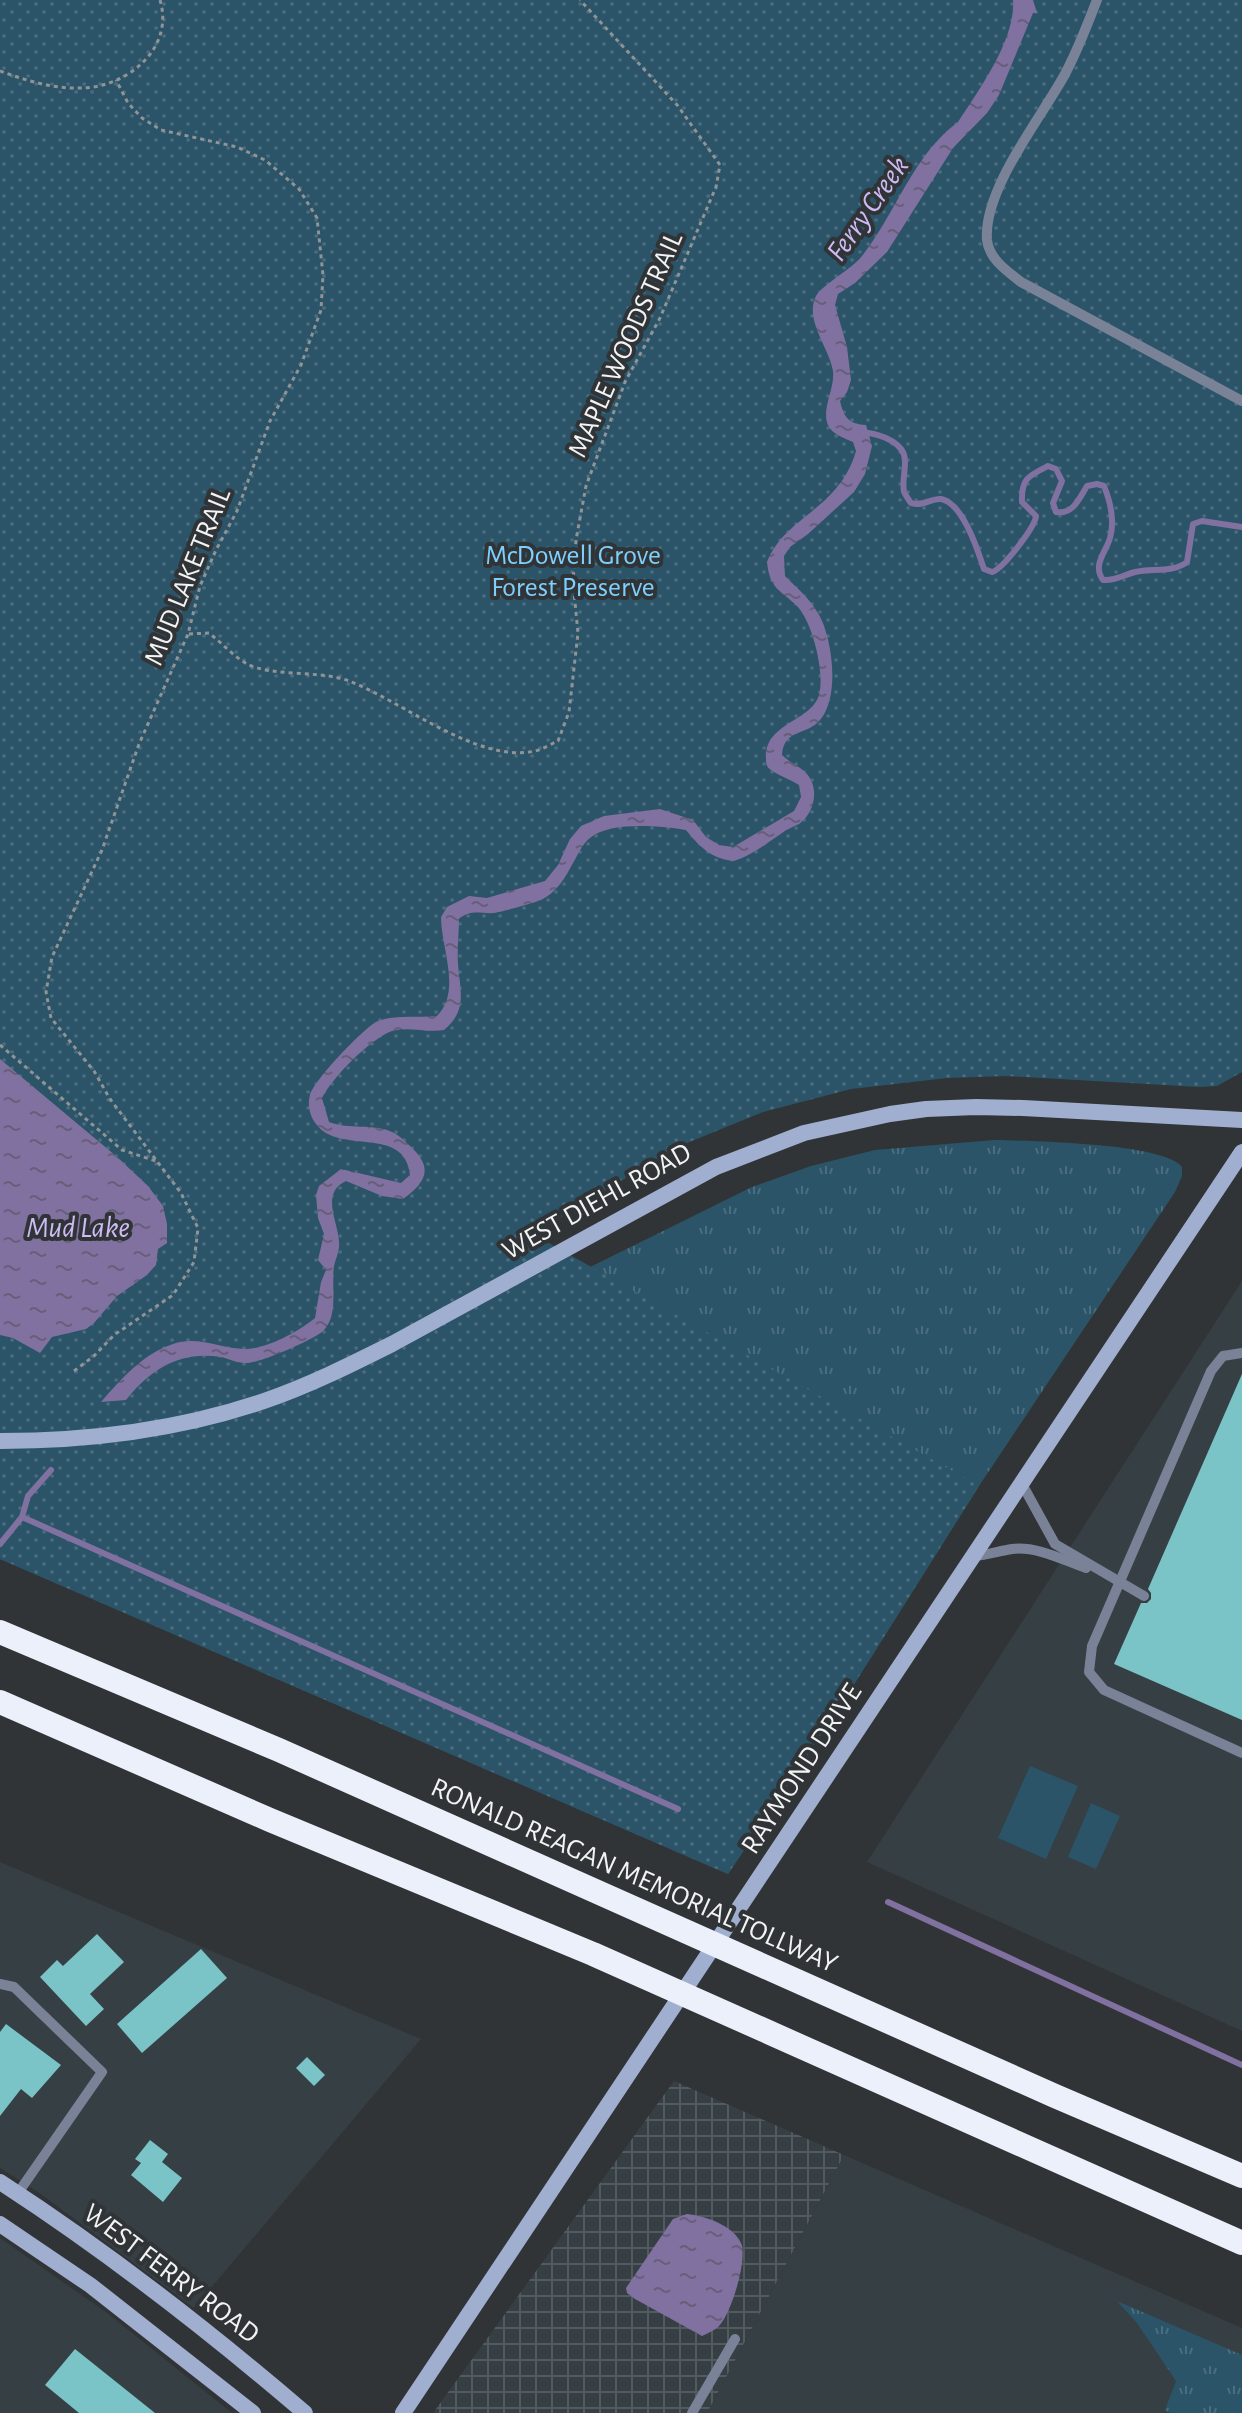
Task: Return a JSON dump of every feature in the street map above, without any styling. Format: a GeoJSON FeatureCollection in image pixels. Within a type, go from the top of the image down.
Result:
{"type":"FeatureCollection","features":[{"type":"Feature","properties":{"kind":"highway","name":"RONALD REAGAN MEMORIAL TOLLWAY"},"geometry":{"type":"LineString","coordinates":[[0,1632],[279,1750],[1040,2090],[1242,2176]]}},
{"type":"Feature","properties":{"kind":"highway"},"geometry":{"type":"LineString","coordinates":[[0,1702],[284,1826],[593,1954],[1242,2243]]}},
{"type":"Feature","properties":{"kind":"street","name":"WEST DIEHL ROAD"},"geometry":{"type":"LineString","coordinates":[[0,1441],[115,1435],[172,1426],[264,1401],[340,1370],[392,1344],[716,1167],[752,1151],[833,1125],[902,1112],[976,1107],[1242,1120]]}},
{"type":"Feature","properties":{"kind":"street","name":"RAYMOND DRIVE"},"geometry":{"type":"LineString","coordinates":[[403,2413],[1242,1152]]}},
{"type":"Feature","properties":{"kind":"street","name":"WEST FERRY ROAD"},"geometry":{"type":"LineString","coordinates":[[0,2182],[131,2272],[305,2413]]}},
{"type":"Feature","properties":{"kind":"street","name":"WEST FERRY ROAD"},"geometry":{"type":"LineString","coordinates":[[0,2224],[90,2285],[253,2413]]}},
{"type":"Feature","properties":{"kind":"lane"},"geometry":{"type":"LineString","coordinates":[[1097,0],[1064,76],[1000,186],[989,216],[987,242],[998,263],[1021,282],[1242,401]]}},
{"type":"Feature","properties":{"kind":"lane"},"geometry":{"type":"LineString","coordinates":[[1242,1353],[1223,1356],[1211,1371],[1092,1646],[1089,1672],[1104,1690],[1242,1753]]}},
{"type":"Feature","properties":{"kind":"lane"},"geometry":{"type":"LineString","coordinates":[[1022,1484],[1055,1544],[1144,1596]]}},
{"type":"Feature","properties":{"kind":"lane"},"geometry":{"type":"LineString","coordinates":[[974,1556],[994,1555],[1010,1549],[1030,1550],[1106,1576]]}},
{"type":"Feature","properties":{"kind":"lane"},"geometry":{"type":"LineString","coordinates":[[0,1984],[14,1987],[102,2072],[18,2193]]}},
{"type":"Feature","properties":{"kind":"lane"},"geometry":{"type":"LineString","coordinates":[[692,2413],[735,2339]]}},
{"type":"Feature","properties":{"kind":"path"},"geometry":{"type":"LineString","coordinates":[[0,71],[44,85],[80,89],[116,80],[131,72],[152,52],[160,39],[164,14],[160,0]]}},
{"type":"Feature","properties":{"kind":"path","name":"MAPLE WOODS TRAIL"},"geometry":{"type":"LineString","coordinates":[[188,634],[209,633],[250,666],[346,680],[381,695],[415,716],[485,747],[511,752],[536,751],[558,741],[569,712],[578,633],[574,568],[586,486],[625,382],[660,318],[716,187],[720,165],[678,106],[580,0]]}},
{"type":"Feature","properties":{"kind":"path","name":"MUD LAKE TRAIL"},"geometry":{"type":"LineString","coordinates":[[74,1371],[114,1335],[173,1295],[194,1262],[198,1228],[181,1193],[110,1099],[94,1071],[51,1018],[46,992],[52,957],[102,850],[139,744],[188,634],[200,586],[237,511],[270,421],[301,365],[321,310],[323,275],[317,218],[299,189],[265,160],[237,147],[161,130],[142,118],[128,103],[116,80]]}},
{"type":"Feature","properties":{"kind":"path"},"geometry":{"type":"LineString","coordinates":[[0,1045],[122,1150],[159,1163]]}},
{"type":"Feature","properties":{"kind":"shaded area"},"geometry":{"type":"Polygon","coordinates":[[[1242,1281],[1242,2031],[867,1862],[1242,1281]]]}},
{"type":"Feature","properties":{"kind":"shaded area"},"geometry":{"type":"Polygon","coordinates":[[[0,1862],[421,2039],[194,2308],[41,2194],[0,2168],[0,1862]]]}},
{"type":"Feature","properties":{"kind":"shaded area"},"geometry":{"type":"Polygon","coordinates":[[[674,2081],[844,2155],[707,2413],[433,2413],[674,2081]]]}},
{"type":"Feature","properties":{"kind":"shaded area"},"geometry":{"type":"Polygon","coordinates":[[[844,2155],[1242,2328],[1242,2413],[707,2413],[844,2155]]]}},
{"type":"Feature","properties":{"kind":"shaded area"},"geometry":{"type":"Polygon","coordinates":[[[0,2238],[107,2313],[232,2413],[0,2413],[0,2238]]]}},
{"type":"Feature","properties":{"kind":"green space","name":"McDowell Grove Forest Preserve"},"geometry":{"type":"Polygon","coordinates":[[[0,0],[1242,0],[1242,1072],[1217,1086],[1200,1087],[1007,1076],[947,1078],[851,1089],[763,1112],[677,1147],[533,1234],[979,1486],[841,1705],[728,1874],[0,1559],[0,0]]]}},
{"type":"Feature","properties":{"kind":"green space"},"geometry":{"type":"Polygon","coordinates":[[[995,1140],[1094,1145],[1150,1153],[1170,1159],[1182,1167],[1182,1176],[1175,1192],[979,1486],[841,1705],[728,1874],[0,1559],[752,1187],[811,1166],[875,1150],[995,1140]]]}},
{"type":"Feature","properties":{"kind":"green space"},"geometry":{"type":"Polygon","coordinates":[[[1030,1766],[1078,1786],[1046,1859],[998,1838],[1030,1766]]]}},
{"type":"Feature","properties":{"kind":"green space"},"geometry":{"type":"Polygon","coordinates":[[[1091,1803],[1120,1816],[1096,1869],[1068,1857],[1091,1803]]]}},
{"type":"Feature","properties":{"kind":"green space"},"geometry":{"type":"Polygon","coordinates":[[[1117,2301],[1242,2355],[1242,2413],[1170,2413],[1165,2410],[1176,2381],[1137,2323],[1117,2301]]]}},
{"type":"Feature","properties":{"kind":"water"},"geometry":{"type":"Polygon","coordinates":[[[1013,0],[1033,0],[1037,13],[1033,13],[999,95],[987,113],[953,148],[887,252],[855,283],[838,294],[835,305],[847,347],[851,380],[840,401],[848,419],[866,425],[872,446],[865,474],[854,492],[790,547],[784,556],[785,576],[811,603],[823,624],[832,667],[826,710],[815,725],[787,740],[782,755],[811,780],[814,794],[812,808],[799,824],[734,861],[706,851],[686,830],[650,826],[610,829],[587,840],[564,879],[547,897],[504,911],[472,913],[459,919],[461,1000],[452,1023],[444,1030],[398,1030],[383,1035],[352,1060],[322,1098],[329,1122],[392,1132],[419,1156],[425,1169],[417,1187],[403,1199],[382,1196],[346,1181],[338,1186],[332,1208],[339,1245],[334,1266],[333,1309],[328,1325],[309,1340],[251,1363],[206,1356],[168,1364],[146,1379],[126,1400],[101,1402],[134,1368],[162,1348],[192,1341],[238,1349],[256,1348],[283,1338],[315,1318],[326,1270],[318,1260],[324,1234],[318,1218],[316,1195],[319,1186],[341,1169],[401,1183],[410,1175],[405,1159],[396,1150],[326,1133],[312,1118],[310,1095],[339,1056],[376,1022],[398,1017],[437,1016],[448,994],[441,917],[447,907],[469,896],[487,898],[545,881],[581,826],[604,816],[660,809],[693,820],[706,837],[719,845],[733,847],[794,811],[801,797],[799,785],[767,766],[767,748],[779,730],[814,704],[819,695],[820,674],[808,624],[797,606],[773,584],[767,562],[786,534],[837,487],[856,451],[853,442],[835,433],[826,419],[833,371],[815,324],[813,305],[819,292],[862,256],[929,151],[958,122],[976,95],[1009,31],[1013,0]]]}},
{"type":"Feature","properties":{"kind":"water","name":"Mud Lake"},"geometry":{"type":"Polygon","coordinates":[[[0,1059],[148,1186],[163,1206],[167,1224],[167,1243],[158,1249],[156,1265],[147,1275],[117,1296],[86,1329],[52,1337],[40,1353],[13,1338],[0,1335],[0,1059]]]}},
{"type":"Feature","properties":{"kind":"water"},"geometry":{"type":"Polygon","coordinates":[[[687,2214],[725,2226],[737,2237],[743,2251],[737,2286],[724,2320],[713,2331],[702,2336],[635,2299],[626,2288],[673,2219],[687,2214]]]}},
{"type":"Feature","properties":{"kind":"building"},"geometry":{"type":"Polygon","coordinates":[[[1242,1374],[1242,1720],[1114,1664],[1141,1603],[1151,1599],[1148,1589],[1242,1374]]]}},
{"type":"Feature","properties":{"kind":"building"},"geometry":{"type":"Polygon","coordinates":[[[97,1934],[124,1962],[90,1994],[104,2009],[86,2026],[40,1977],[57,1960],[63,1966],[97,1934]]]}},
{"type":"Feature","properties":{"kind":"building"},"geometry":{"type":"Polygon","coordinates":[[[201,1949],[227,1978],[142,2053],[117,2024],[201,1949]]]}},
{"type":"Feature","properties":{"kind":"building"},"geometry":{"type":"Polygon","coordinates":[[[6,2024],[61,2065],[32,2098],[21,2089],[0,2116],[0,2032],[6,2024]]]}},
{"type":"Feature","properties":{"kind":"building"},"geometry":{"type":"Polygon","coordinates":[[[307,2057],[325,2075],[314,2086],[296,2068],[307,2057]]]}},
{"type":"Feature","properties":{"kind":"building"},"geometry":{"type":"Polygon","coordinates":[[[150,2140],[168,2154],[162,2162],[182,2178],[163,2202],[131,2175],[141,2163],[135,2159],[150,2140]]]}},
{"type":"Feature","properties":{"kind":"building"},"geometry":{"type":"Polygon","coordinates":[[[75,2349],[155,2413],[79,2413],[45,2385],[75,2349]]]}},
{"type":"Feature","properties":{"kind":"waterway"},"geometry":{"type":"LineString","coordinates":[[862,433],[871,433],[896,443],[904,455],[904,492],[910,502],[919,504],[941,499],[949,502],[963,518],[984,569],[992,572],[1025,538],[1034,521],[1036,516],[1022,502],[1023,488],[1031,476],[1048,466],[1056,469],[1062,481],[1053,503],[1056,512],[1071,509],[1087,486],[1104,486],[1112,525],[1099,564],[1103,580],[1142,571],[1175,568],[1187,562],[1193,524],[1202,521],[1242,527]]}},
{"type":"Feature","properties":{"kind":"waterway","name":"Ferry Creek"},"geometry":{"type":"LineString","coordinates":[[0,1544],[22,1517],[28,1496],[51,1470]]}},
{"type":"Feature","properties":{"kind":"waterway"},"geometry":{"type":"LineString","coordinates":[[22,1517],[678,1809]]}},
{"type":"Feature","properties":{"kind":"waterway"},"geometry":{"type":"LineString","coordinates":[[888,1902],[1242,2065]]}}]}
